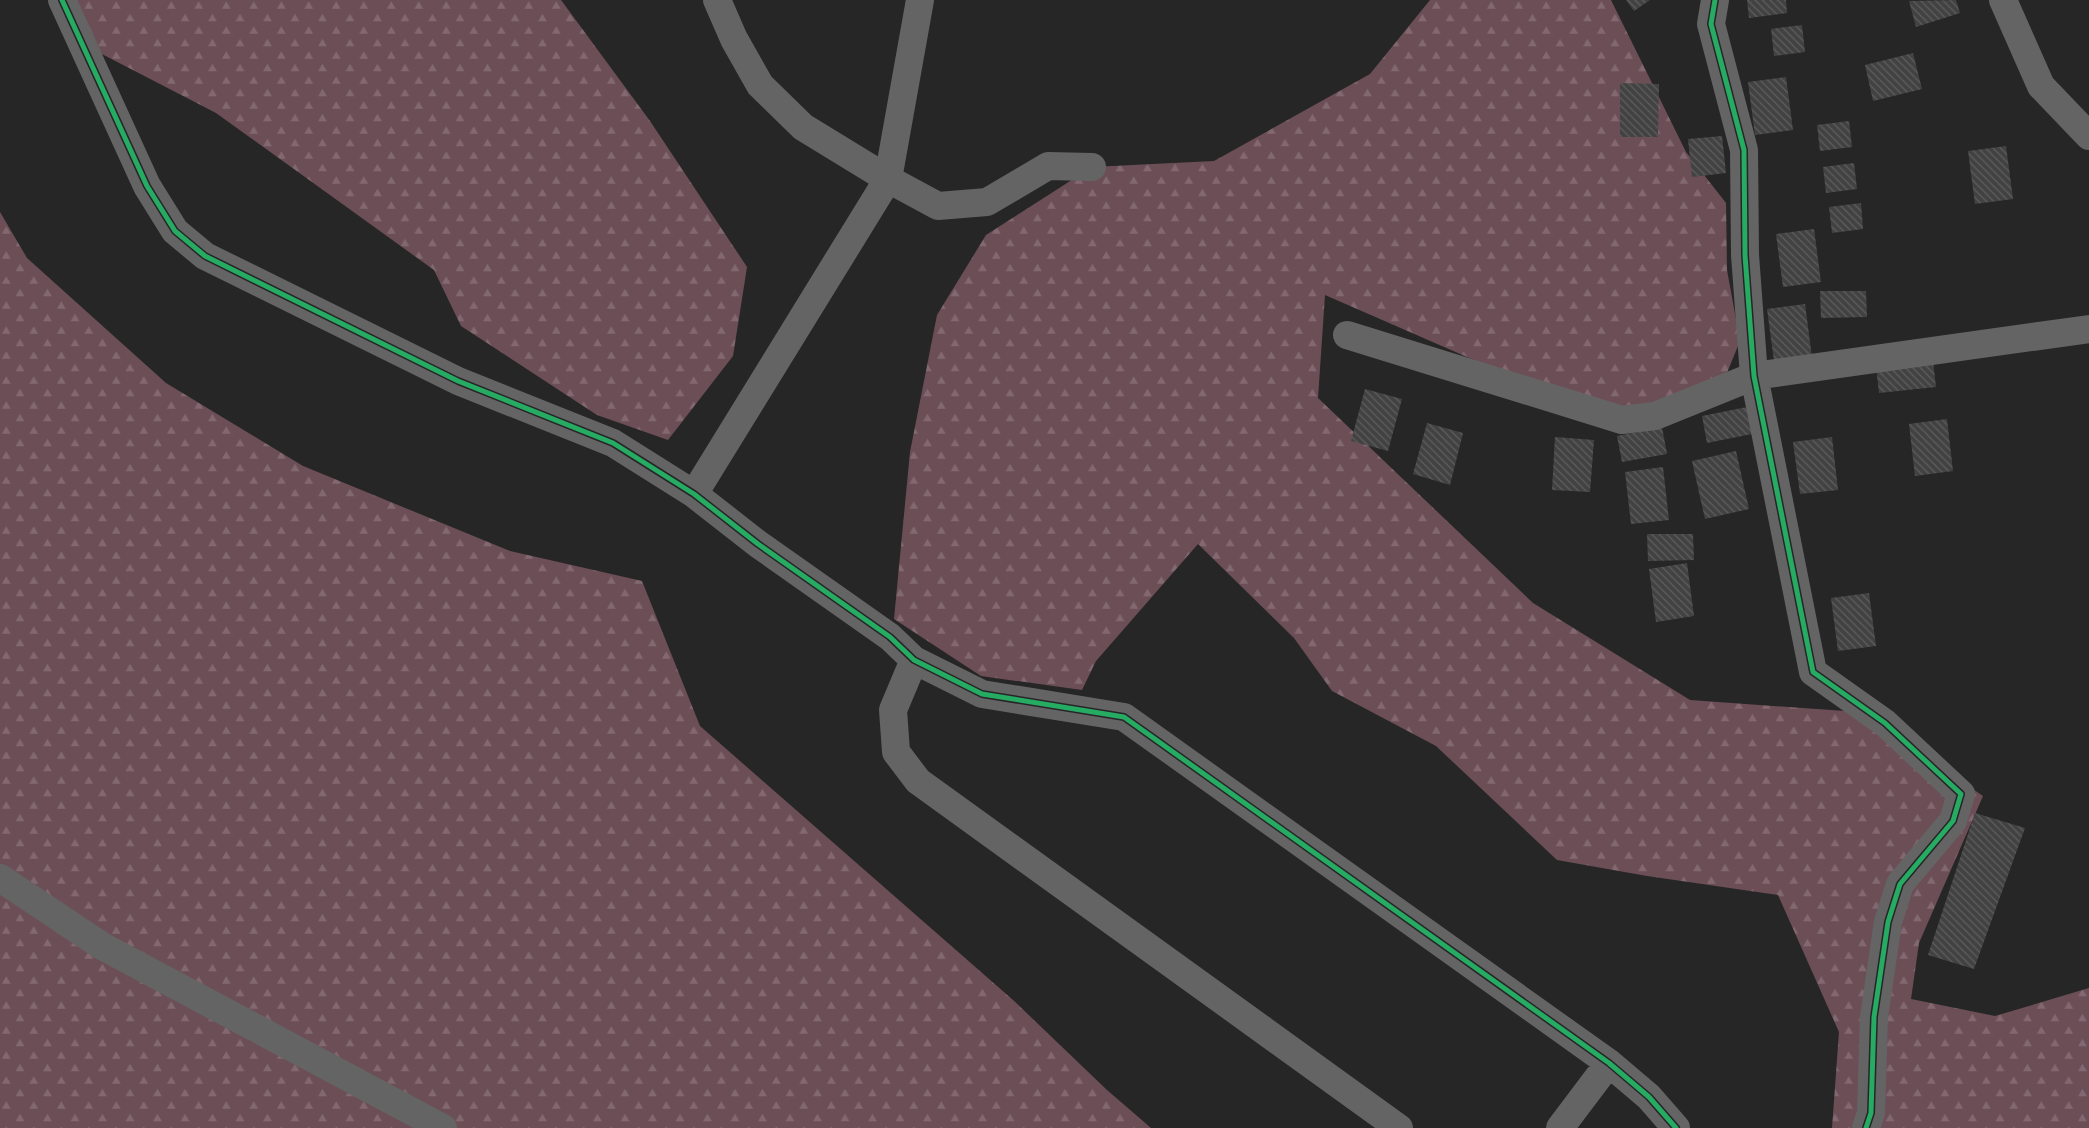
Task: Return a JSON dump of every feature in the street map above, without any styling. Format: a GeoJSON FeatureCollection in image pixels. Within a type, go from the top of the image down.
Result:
{"type":"FeatureCollection","features":[{"type":"Feature","properties":{"kind":"street"},"geometry":{"type":"LineString","coordinates":[[62,0],[147,186],[175,231],[205,256],[458,381],[613,443],[694,494],[758,544],[890,638],[914,660],[982,694],[1124,717],[1609,1063],[1649,1096],[1676,1128]]}},
{"type":"Feature","properties":{"kind":"street"},"geometry":{"type":"LineString","coordinates":[[717,0],[734,39],[760,85],[803,127],[888,179],[938,206],[987,202],[1048,166],[1092,167]]}},
{"type":"Feature","properties":{"kind":"street"},"geometry":{"type":"LineString","coordinates":[[694,494],[888,179],[920,0]]}},
{"type":"Feature","properties":{"kind":"street"},"geometry":{"type":"LineString","coordinates":[[1715,0],[1711,24],[1744,150],[1745,255],[1754,376],[1813,672],[1885,723],[1961,794],[1953,821],[1900,884],[1888,922],[1874,1017],[1872,1113],[1866,1128]]}},
{"type":"Feature","properties":{"kind":"street"},"geometry":{"type":"LineString","coordinates":[[2003,0],[2041,86],[2089,136]]}},
{"type":"Feature","properties":{"kind":"street"},"geometry":{"type":"LineString","coordinates":[[1347,335],[1622,420],[1655,416],[1754,376],[2089,329]]}},
{"type":"Feature","properties":{"kind":"street"},"geometry":{"type":"LineString","coordinates":[[914,660],[893,710],[896,752],[918,781],[1399,1128]]}},
{"type":"Feature","properties":{"kind":"street"},"geometry":{"type":"LineString","coordinates":[[0,878],[102,946],[443,1128]]}},
{"type":"Feature","properties":{"kind":"street"},"geometry":{"type":"LineString","coordinates":[[1560,1128],[1609,1063]]}},
{"type":"Feature","properties":{"kind":"green space"},"geometry":{"type":"Polygon","coordinates":[[[76,0],[561,0],[650,121],[747,267],[733,356],[668,440],[597,415],[461,326],[434,270],[216,113],[98,52],[76,0]]]}},
{"type":"Feature","properties":{"kind":"green space"},"geometry":{"type":"Polygon","coordinates":[[[1430,0],[1611,0],[1686,152],[1726,203],[1727,270],[1740,341],[1722,385],[1655,416],[1584,408],[1325,295],[1318,398],[1533,603],[1690,700],[1859,712],[1983,796],[1919,943],[1911,999],[1995,1016],[2089,988],[2089,1128],[1832,1128],[1839,1032],[1778,895],[1647,876],[1557,860],[1436,746],[1332,691],[1294,638],[1198,544],[1096,661],[1082,690],[981,676],[894,619],[910,452],[937,315],[986,235],[1092,167],[1214,161],[1370,74],[1430,0]]]}},
{"type":"Feature","properties":{"kind":"green space"},"geometry":{"type":"Polygon","coordinates":[[[0,212],[27,258],[166,383],[303,466],[510,551],[642,581],[700,726],[1013,1000],[1107,1090],[1151,1128],[0,1128],[0,212]]]}},
{"type":"Feature","properties":{"kind":"building"},"geometry":{"type":"Polygon","coordinates":[[[1626,0],[1650,0],[1634,11],[1626,0]]]}},
{"type":"Feature","properties":{"kind":"building"},"geometry":{"type":"Polygon","coordinates":[[[1747,0],[1786,0],[1787,13],[1749,18],[1747,0]]]}},
{"type":"Feature","properties":{"kind":"building"},"geometry":{"type":"Polygon","coordinates":[[[1956,0],[1960,13],[1916,27],[1909,1],[1956,0]]]}},
{"type":"Feature","properties":{"kind":"building"},"geometry":{"type":"Polygon","coordinates":[[[1802,25],[1805,52],[1774,56],[1771,29],[1802,25]]]}},
{"type":"Feature","properties":{"kind":"building"},"geometry":{"type":"Polygon","coordinates":[[[1913,53],[1922,89],[1873,101],[1865,65],[1913,53]]]}},
{"type":"Feature","properties":{"kind":"building"},"geometry":{"type":"Polygon","coordinates":[[[1786,77],[1793,130],[1755,135],[1748,82],[1786,77]]]}},
{"type":"Feature","properties":{"kind":"building"},"geometry":{"type":"Polygon","coordinates":[[[1620,83],[1659,84],[1658,137],[1620,137],[1620,83]]]}},
{"type":"Feature","properties":{"kind":"building"},"geometry":{"type":"Polygon","coordinates":[[[1849,121],[1852,147],[1820,151],[1817,125],[1849,121]]]}},
{"type":"Feature","properties":{"kind":"building"},"geometry":{"type":"Polygon","coordinates":[[[1722,136],[1726,173],[1692,177],[1688,139],[1722,136]]]}},
{"type":"Feature","properties":{"kind":"building"},"geometry":{"type":"Polygon","coordinates":[[[2006,146],[2013,199],[1975,204],[1968,151],[2006,146]]]}},
{"type":"Feature","properties":{"kind":"building"},"geometry":{"type":"Polygon","coordinates":[[[1854,163],[1857,189],[1826,193],[1823,167],[1854,163]]]}},
{"type":"Feature","properties":{"kind":"building"},"geometry":{"type":"Polygon","coordinates":[[[1861,203],[1863,229],[1832,233],[1829,207],[1861,203]]]}},
{"type":"Feature","properties":{"kind":"building"},"geometry":{"type":"Polygon","coordinates":[[[1814,229],[1821,282],[1783,287],[1776,234],[1814,229]]]}},
{"type":"Feature","properties":{"kind":"building"},"geometry":{"type":"Polygon","coordinates":[[[1820,291],[1866,291],[1867,317],[1821,318],[1820,291]]]}},
{"type":"Feature","properties":{"kind":"building"},"geometry":{"type":"Polygon","coordinates":[[[1805,304],[1812,357],[1774,361],[1767,309],[1805,304]]]}},
{"type":"Feature","properties":{"kind":"building"},"geometry":{"type":"Polygon","coordinates":[[[1933,361],[1936,387],[1879,393],[1876,367],[1933,361]]]}},
{"type":"Feature","properties":{"kind":"building"},"geometry":{"type":"Polygon","coordinates":[[[1365,389],[1402,399],[1388,451],[1351,441],[1365,389]]]}},
{"type":"Feature","properties":{"kind":"building"},"geometry":{"type":"Polygon","coordinates":[[[1747,407],[1752,434],[1707,443],[1702,416],[1747,407]]]}},
{"type":"Feature","properties":{"kind":"building"},"geometry":{"type":"Polygon","coordinates":[[[1947,419],[1953,471],[1915,476],[1909,424],[1947,419]]]}},
{"type":"Feature","properties":{"kind":"building"},"geometry":{"type":"Polygon","coordinates":[[[1427,423],[1463,433],[1450,485],[1413,474],[1427,423]]]}},
{"type":"Feature","properties":{"kind":"building"},"geometry":{"type":"Polygon","coordinates":[[[1662,427],[1667,454],[1622,462],[1617,436],[1662,427]]]}},
{"type":"Feature","properties":{"kind":"building"},"geometry":{"type":"Polygon","coordinates":[[[1555,437],[1594,440],[1590,492],[1552,490],[1555,437]]]}},
{"type":"Feature","properties":{"kind":"building"},"geometry":{"type":"Polygon","coordinates":[[[1832,437],[1838,490],[1800,494],[1793,442],[1832,437]]]}},
{"type":"Feature","properties":{"kind":"building"},"geometry":{"type":"Polygon","coordinates":[[[1736,451],[1749,509],[1705,519],[1692,461],[1736,451]]]}},
{"type":"Feature","properties":{"kind":"building"},"geometry":{"type":"Polygon","coordinates":[[[1663,467],[1669,520],[1631,524],[1625,472],[1663,467]]]}},
{"type":"Feature","properties":{"kind":"building"},"geometry":{"type":"Polygon","coordinates":[[[1647,534],[1693,534],[1694,560],[1648,561],[1647,534]]]}},
{"type":"Feature","properties":{"kind":"building"},"geometry":{"type":"Polygon","coordinates":[[[1687,563],[1694,616],[1656,622],[1649,569],[1687,563]]]}},
{"type":"Feature","properties":{"kind":"building"},"geometry":{"type":"Polygon","coordinates":[[[1869,593],[1876,646],[1838,651],[1831,598],[1869,593]]]}},
{"type":"Feature","properties":{"kind":"building"},"geometry":{"type":"Polygon","coordinates":[[[1975,813],[2025,828],[1974,969],[1928,955],[1975,813]]]}},
{"type":"Feature","properties":{"kind":"cycle path"},"geometry":{"type":"LineString","coordinates":[[62,0],[147,186],[175,231],[205,256],[458,381],[613,443],[694,494],[758,544],[890,637],[914,660],[982,694],[1124,717],[1609,1063],[1649,1097],[1676,1128]]}},
{"type":"Feature","properties":{"kind":"cycle path"},"geometry":{"type":"LineString","coordinates":[[1715,0],[1711,24],[1744,150],[1745,255],[1754,376],[1813,672],[1885,723],[1961,794],[1953,821],[1900,884],[1888,922],[1874,1017],[1871,1113],[1866,1128]]}}]}
